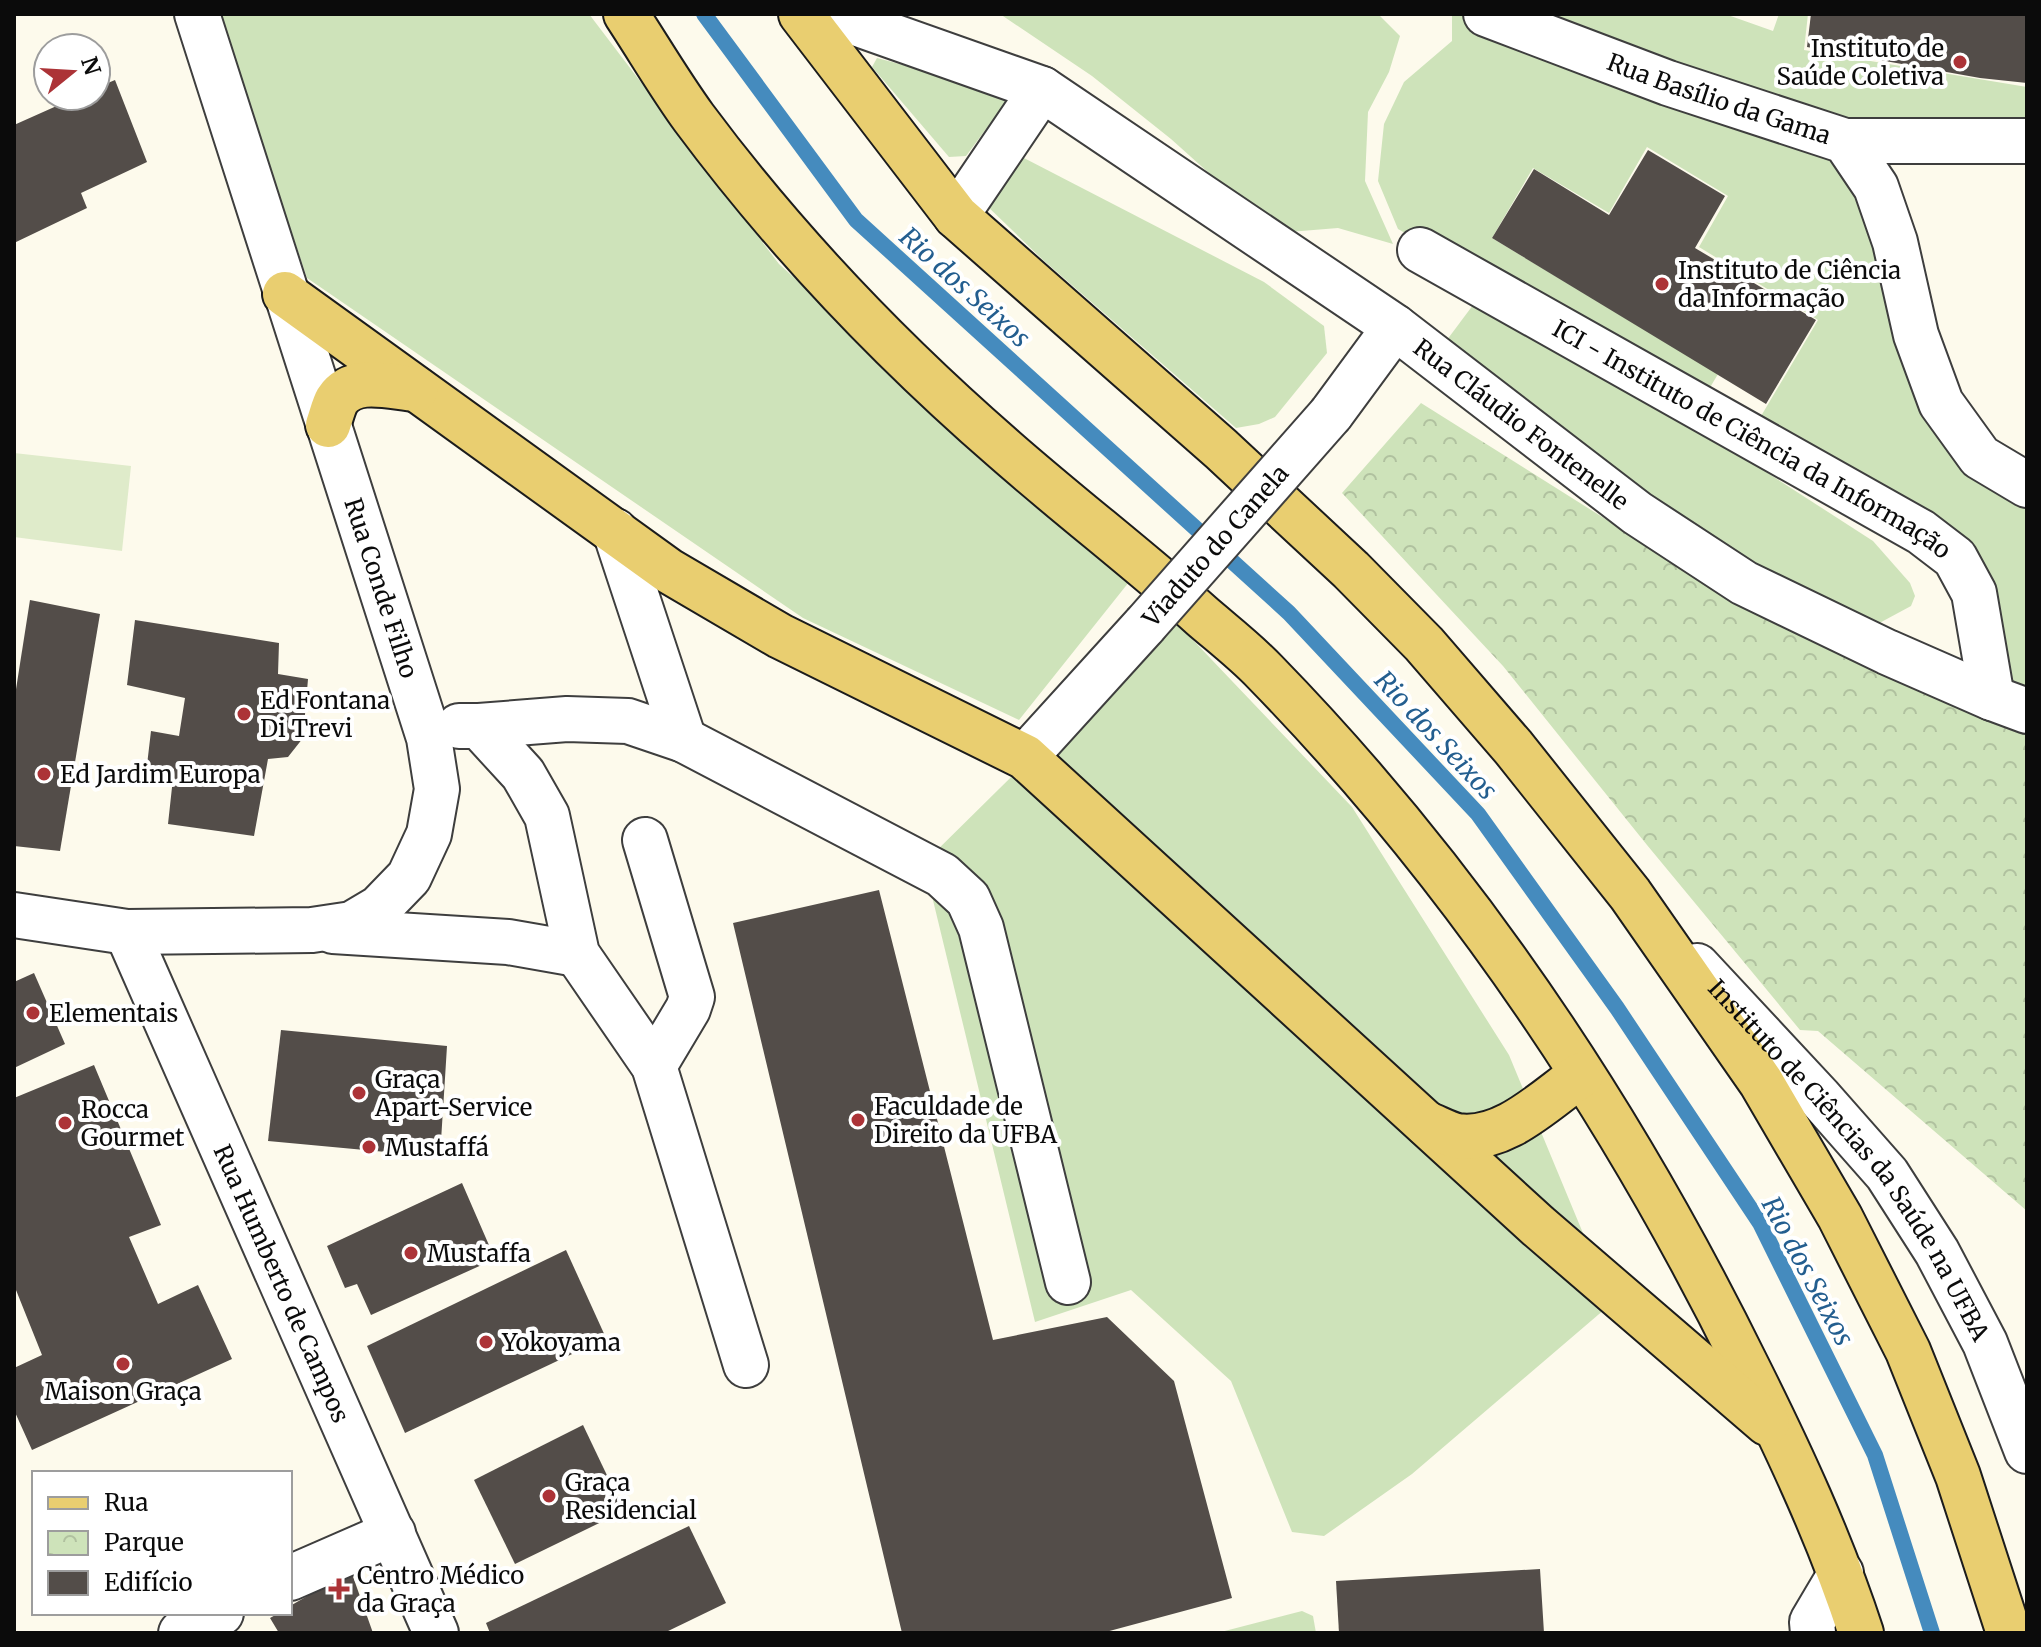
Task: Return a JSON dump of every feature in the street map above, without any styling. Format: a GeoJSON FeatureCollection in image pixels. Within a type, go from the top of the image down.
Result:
{"type":"FeatureCollection","features":[{"type":"Feature","properties":{"kind":"main road"},"geometry":{"type":"LineString","coordinates":[[626,14],[693,117],[791,238],[888,341],[1003,448],[1161,579],[1261,668],[1355,768],[1457,893],[1518,976],[1581,1075],[1655,1194],[1712,1296],[1780,1435],[1841,1573],[1861,1633]]}},
{"type":"Feature","properties":{"kind":"main road"},"geometry":{"type":"LineString","coordinates":[[801,14],[956,216],[1221,449],[1351,570],[1424,644],[1503,736],[1630,894],[1761,1082],[1840,1217],[1919,1378],[1958,1476],[2009,1633]]}},
{"type":"Feature","properties":{"kind":"main road"},"geometry":{"type":"LineString","coordinates":[[285,294],[669,571],[780,636],[1025,757],[1538,1226],[1780,1435]]}},
{"type":"Feature","properties":{"kind":"main road"},"geometry":{"type":"LineString","coordinates":[[328,425],[336,401],[350,387],[366,384],[416,389]]}},
{"type":"Feature","properties":{"kind":"main road"},"geometry":{"type":"LineString","coordinates":[[1427,1124],[1457,1136],[1484,1135],[1507,1127],[1581,1075]]}},
{"type":"Feature","properties":{"kind":"street","name":"Rua Conde Filho"},"geometry":{"type":"LineString","coordinates":[[14,915],[127,932],[312,930],[352,924],[379,908],[409,877],[429,834],[437,789],[429,738],[197,14]]}},
{"type":"Feature","properties":{"kind":"street","name":"Rua Cláudio Fontenelle"},"geometry":{"type":"LineString","coordinates":[[830,14],[1042,89],[1395,327],[1637,513],[1744,583],[1887,652],[2009,705]]}},
{"type":"Feature","properties":{"kind":"street","name":"Rua Basílio da Gama"},"geometry":{"type":"LineString","coordinates":[[1486,14],[1668,83],[1845,141],[1876,187],[1895,242],[1916,335],[1941,403],[1980,457],[2027,485]]}},
{"type":"Feature","properties":{"kind":"street"},"geometry":{"type":"LineString","coordinates":[[956,216],[1042,89]]}},
{"type":"Feature","properties":{"kind":"street"},"geometry":{"type":"LineString","coordinates":[[1845,141],[2024,141]]}},
{"type":"Feature","properties":{"kind":"street","name":"ICI - Instituto de Ciência da Informação"},"geometry":{"type":"LineString","coordinates":[[1420,250],[1907,524],[1955,558],[1974,593],[2009,705]]}},
{"type":"Feature","properties":{"kind":"street","name":"Viaduto do Canela"},"geometry":{"type":"LineString","coordinates":[[1025,757],[1331,414],[1395,327]]}},
{"type":"Feature","properties":{"kind":"street"},"geometry":{"type":"LineString","coordinates":[[615,531],[684,740]]}},
{"type":"Feature","properties":{"kind":"street"},"geometry":{"type":"LineString","coordinates":[[429,738],[445,725],[479,726],[567,719],[628,721],[684,740],[942,875],[968,899],[981,928],[1068,1282]]}},
{"type":"Feature","properties":{"kind":"street"},"geometry":{"type":"LineString","coordinates":[[479,726],[523,774],[547,816],[577,954],[654,1066],[746,1365]]}},
{"type":"Feature","properties":{"kind":"street"},"geometry":{"type":"LineString","coordinates":[[645,840],[692,997],[654,1066]]}},
{"type":"Feature","properties":{"kind":"street","name":"Instituto de Ciências da Saúde na UFBA"},"geometry":{"type":"LineString","coordinates":[[1630,894],[1887,1174],[1937,1252],[1985,1343],[2027,1451]]}},
{"type":"Feature","properties":{"kind":"street"},"geometry":{"type":"LineString","coordinates":[[312,930],[508,942],[577,954]]}},
{"type":"Feature","properties":{"kind":"street","name":"Rua Humberto de Campos"},"geometry":{"type":"LineString","coordinates":[[127,932],[436,1633]]}},
{"type":"Feature","properties":{"kind":"street"},"geometry":{"type":"LineString","coordinates":[[292,1577],[393,1533]]}},
{"type":"Feature","properties":{"kind":"street"},"geometry":{"type":"LineString","coordinates":[[1813,1633],[1812,1622],[1841,1573]]}},
{"type":"Feature","properties":{"kind":"street"},"geometry":{"type":"LineString","coordinates":[[181,1633],[217,1615]]}},
{"type":"Feature","properties":{"kind":"green space"},"geometry":{"type":"Polygon","coordinates":[[[218,14],[589,14],[779,264],[1129,582],[1019,720],[803,618],[307,278],[218,14]]]}},
{"type":"Feature","properties":{"kind":"green space"},"geometry":{"type":"Polygon","coordinates":[[[1000,14],[1378,14],[1400,36],[1389,72],[1368,112],[1365,181],[1393,244],[1338,228],[1289,232],[1249,209],[1171,139],[1092,76],[1000,14]]]}},
{"type":"Feature","properties":{"kind":"green space"},"geometry":{"type":"Polygon","coordinates":[[[1452,14],[1461,14],[1635,79],[1838,147],[1868,191],[1908,337],[2027,497],[2027,701],[2001,689],[1981,582],[1751,433],[1818,320],[1699,247],[1728,196],[1647,147],[1609,213],[1533,168],[1492,238],[1718,374],[1702,401],[1398,229],[1378,181],[1384,124],[1404,82],[1452,41],[1452,14]]]}},
{"type":"Feature","properties":{"kind":"green space"},"geometry":{"type":"Polygon","coordinates":[[[1501,14],[1725,14],[1773,31],[1779,14],[1808,14],[1804,50],[2027,87],[2027,137],[1846,137],[1501,14]]]}},
{"type":"Feature","properties":{"kind":"green space"},"geometry":{"type":"Polygon","coordinates":[[[877,58],[997,90],[1006,102],[966,156],[949,157],[872,67],[877,58]]]}},
{"type":"Feature","properties":{"kind":"green space"},"geometry":{"type":"Polygon","coordinates":[[[1022,157],[1264,282],[1324,326],[1327,353],[1275,417],[1236,428],[1043,260],[985,204],[1022,157]]]}},
{"type":"Feature","properties":{"kind":"green space"},"geometry":{"type":"Polygon","coordinates":[[[1479,297],[1732,450],[1873,541],[1910,583],[1915,596],[1911,606],[1872,627],[1741,569],[1429,364],[1479,297]]]}},
{"type":"Feature","properties":{"kind":"green space"},"geometry":{"type":"Polygon","coordinates":[[[1421,403],[1731,598],[2027,728],[2027,1211],[1818,1031],[1800,1030],[1503,666],[1342,493],[1421,403]]]}},
{"type":"Feature","properties":{"kind":"green space"},"geometry":{"type":"Polygon","coordinates":[[[14,453],[131,466],[122,551],[14,537],[14,453]]]}},
{"type":"Feature","properties":{"kind":"green space"},"geometry":{"type":"Polygon","coordinates":[[[1172,618],[1352,807],[1509,1055],[1612,1303],[1412,1474],[1324,1536],[1292,1532],[1231,1381],[1131,1290],[1035,1322],[924,863],[1172,618]]]}},
{"type":"Feature","properties":{"kind":"green space"},"geometry":{"type":"Polygon","coordinates":[[[1302,1611],[1313,1616],[1316,1633],[1217,1633],[1302,1611]]]}},
{"type":"Feature","properties":{"kind":"building","name":"Instituto de Saúde Coletiva"},"geometry":{"type":"Polygon","coordinates":[[[1811,14],[2027,14],[2027,83],[1980,78],[1807,47],[1811,14]]]}},
{"type":"Feature","properties":{"kind":"building"},"geometry":{"type":"Polygon","coordinates":[[[115,80],[147,162],[81,193],[87,208],[14,243],[14,125],[43,112],[112,112],[112,81],[115,80]]]}},
{"type":"Feature","properties":{"kind":"building","name":"Instituto de Ciência da Informação"},"geometry":{"type":"Polygon","coordinates":[[[1648,150],[1725,196],[1695,248],[1816,320],[1766,404],[1492,238],[1534,169],[1609,215],[1648,150]]]}},
{"type":"Feature","properties":{"kind":"building","name":"Ed Jardim Europa"},"geometry":{"type":"Polygon","coordinates":[[[30,600],[100,614],[60,851],[14,846],[14,702],[30,600]]]}},
{"type":"Feature","properties":{"kind":"building","name":"Ed Fontana Di Trevi"},"geometry":{"type":"Polygon","coordinates":[[[135,620],[279,643],[278,674],[308,679],[303,738],[288,757],[268,759],[254,836],[168,824],[174,769],[147,765],[151,731],[179,736],[185,698],[127,685],[135,620]]]}},
{"type":"Feature","properties":{"kind":"building","name":"Faculdade de Direito da UFBA"},"geometry":{"type":"Polygon","coordinates":[[[879,890],[993,1340],[1107,1317],[1174,1381],[1232,1598],[1102,1633],[902,1633],[733,923],[879,890]]]}},
{"type":"Feature","properties":{"kind":"building","name":"Elementais"},"geometry":{"type":"Polygon","coordinates":[[[34,973],[65,1044],[14,1068],[14,982],[34,973]]]}},
{"type":"Feature","properties":{"kind":"building","name":"Graça Apart-Service"},"geometry":{"type":"Polygon","coordinates":[[[281,1030],[447,1046],[440,1157],[268,1141],[281,1030]]]}},
{"type":"Feature","properties":{"kind":"building"},"geometry":{"type":"Polygon","coordinates":[[[94,1065],[161,1225],[129,1237],[158,1304],[198,1285],[232,1359],[32,1450],[14,1410],[14,1368],[42,1355],[14,1285],[14,1098],[94,1065]]]}},
{"type":"Feature","properties":{"kind":"building","name":"Mustaffa"},"geometry":{"type":"Polygon","coordinates":[[[462,1183],[495,1259],[371,1315],[357,1284],[345,1288],[327,1246],[462,1183]]]}},
{"type":"Feature","properties":{"kind":"building","name":"Yokoyama"},"geometry":{"type":"Polygon","coordinates":[[[566,1250],[606,1338],[405,1433],[367,1346],[566,1250]]]}},
{"type":"Feature","properties":{"kind":"building","name":"Graça Residencial"},"geometry":{"type":"Polygon","coordinates":[[[583,1425],[624,1511],[515,1564],[474,1480],[583,1425]]]}},
{"type":"Feature","properties":{"kind":"building"},"geometry":{"type":"Polygon","coordinates":[[[689,1526],[726,1603],[664,1633],[490,1633],[486,1623],[689,1526]]]}},
{"type":"Feature","properties":{"kind":"building"},"geometry":{"type":"Polygon","coordinates":[[[1540,1569],[1544,1633],[1339,1633],[1336,1581],[1540,1569]]]}},
{"type":"Feature","properties":{"kind":"building","name":"Centro Médico da Graça"},"geometry":{"type":"Polygon","coordinates":[[[351,1571],[373,1633],[279,1633],[270,1618],[292,1615],[292,1605],[351,1571]]]}},
{"type":"Feature","properties":{"kind":"waterway","name":"Rio dos Seixos"},"geometry":{"type":"LineString","coordinates":[[704,14],[856,220],[1289,613],[1478,814],[1617,1008],[1760,1223],[1875,1455],[1932,1633]]}},
{"type":"Feature","properties":{"kind":"place","name":"Instituto de Saúde Coletiva"},"geometry":{"type":"Point","coordinates":[1960,62]}},
{"type":"Feature","properties":{"kind":"place","name":"Instituto de Ciência da Informação"},"geometry":{"type":"Point","coordinates":[1662,284]}},
{"type":"Feature","properties":{"kind":"place","name":"Ed Fontana Di Trevi"},"geometry":{"type":"Point","coordinates":[244,714]}},
{"type":"Feature","properties":{"kind":"place","name":"Ed Jardim Europa"},"geometry":{"type":"Point","coordinates":[44,774]}},
{"type":"Feature","properties":{"kind":"place","name":"Elementais"},"geometry":{"type":"Point","coordinates":[33,1013]}},
{"type":"Feature","properties":{"kind":"place","name":"Graça Apart-Service"},"geometry":{"type":"Point","coordinates":[359,1093]}},
{"type":"Feature","properties":{"kind":"place","name":"Faculdade de Direito da UFBA"},"geometry":{"type":"Point","coordinates":[858,1120]}},
{"type":"Feature","properties":{"kind":"place","name":"Rocca Gourmet"},"geometry":{"type":"Point","coordinates":[65,1123]}},
{"type":"Feature","properties":{"kind":"place","name":"Mustaffá"},"geometry":{"type":"Point","coordinates":[369,1147]}},
{"type":"Feature","properties":{"kind":"place","name":"Mustaffa"},"geometry":{"type":"Point","coordinates":[411,1253]}},
{"type":"Feature","properties":{"kind":"place","name":"Yokoyama"},"geometry":{"type":"Point","coordinates":[486,1342]}},
{"type":"Feature","properties":{"kind":"place","name":"Maison Graça"},"geometry":{"type":"Point","coordinates":[123,1364]}},
{"type":"Feature","properties":{"kind":"place","name":"Graça Residencial"},"geometry":{"type":"Point","coordinates":[549,1496]}},
{"type":"Feature","properties":{"kind":"place","name":"Centro Médico da Graça"},"geometry":{"type":"Point","coordinates":[339,1589]}}]}
